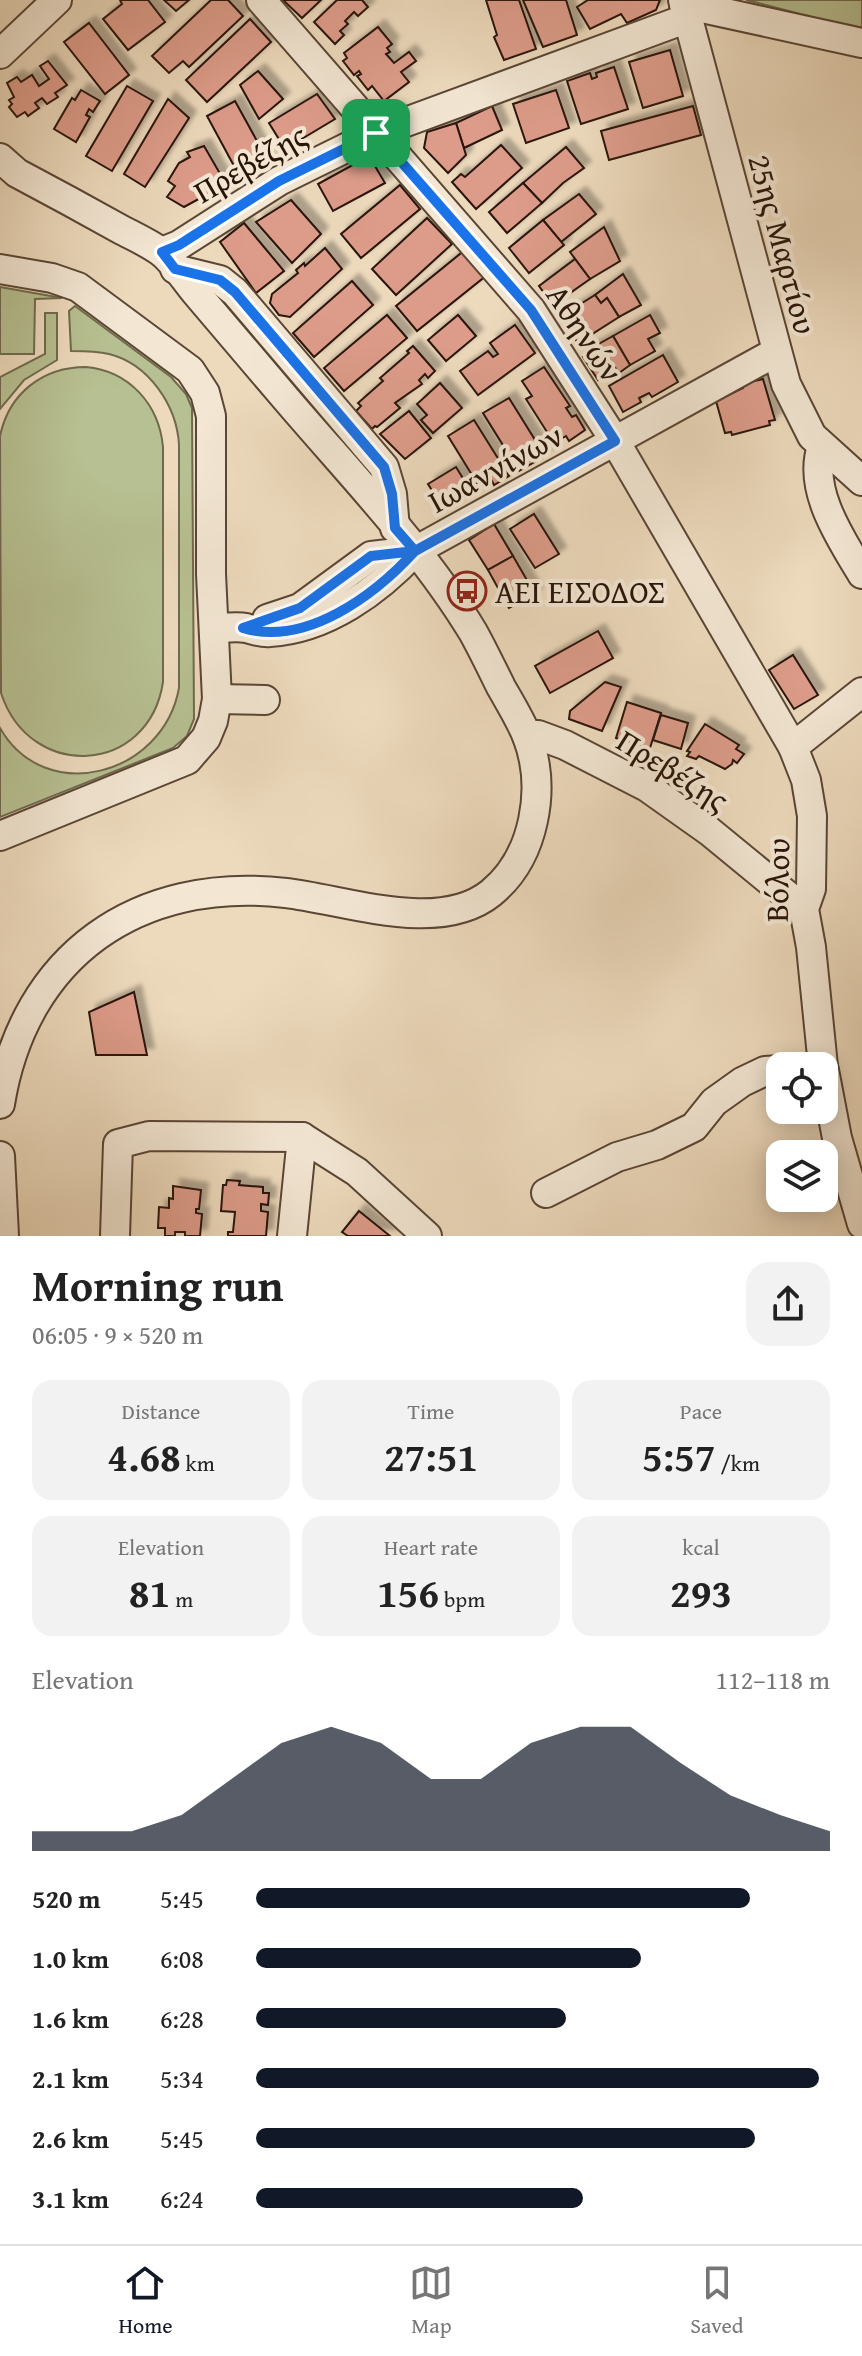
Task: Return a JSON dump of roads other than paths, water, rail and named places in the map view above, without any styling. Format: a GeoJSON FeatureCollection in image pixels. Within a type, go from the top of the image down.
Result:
{"type":"FeatureCollection","features":[{"type":"Feature","properties":{"kind":"street"},"geometry":{"type":"LineString","coordinates":[[0,54],[57,0]]}},
{"type":"Feature","properties":{"kind":"street","name":"Αθηνών"},"geometry":{"type":"LineString","coordinates":[[261,0],[531,310],[615,441],[793,747]]}},
{"type":"Feature","properties":{"kind":"street"},"geometry":{"type":"LineString","coordinates":[[685,8],[862,43]]}},
{"type":"Feature","properties":{"kind":"street","name":"Πρεβέζης"},"geometry":{"type":"LineString","coordinates":[[168,260],[179,245],[293,174],[376,133],[685,8]]}},
{"type":"Feature","properties":{"kind":"street","name":"25ης Μαρτίου"},"geometry":{"type":"LineString","coordinates":[[685,8],[786,384],[812,436],[862,481]]}},
{"type":"Feature","properties":{"kind":"street"},"geometry":{"type":"LineString","coordinates":[[0,158],[17,173],[168,260],[220,280],[235,292],[351,425],[387,473],[395,528],[457,608],[531,735],[535,785],[532,826],[519,860],[488,896],[452,911],[434,914],[404,912],[282,893],[220,893],[160,902],[107,927],[69,958],[34,1007],[15,1042],[0,1104]]}},
{"type":"Feature","properties":{"kind":"street"},"geometry":{"type":"LineString","coordinates":[[0,269],[52,278],[78,287],[181,363],[202,385],[211,416],[211,574],[217,699],[206,738],[187,760],[0,836]]}},
{"type":"Feature","properties":{"kind":"street","name":"Ιωαννίνων"},"geometry":{"type":"LineString","coordinates":[[214,629],[243,628],[266,633],[316,623],[386,581],[415,551],[776,352]]}},
{"type":"Feature","properties":{"kind":"street"},"geometry":{"type":"LineString","coordinates":[[822,447],[819,474],[823,495],[836,528],[862,574]]}},
{"type":"Feature","properties":{"kind":"street"},"geometry":{"type":"LineString","coordinates":[[793,747],[862,692]]}},
{"type":"Feature","properties":{"kind":"street"},"geometry":{"type":"LineString","coordinates":[[217,699],[265,700]]}},
{"type":"Feature","properties":{"kind":"street","name":"Πρεβέζης"},"geometry":{"type":"LineString","coordinates":[[531,735],[565,745],[647,787],[709,831],[804,909]]}},
{"type":"Feature","properties":{"kind":"street","name":"Βόλου"},"geometry":{"type":"LineString","coordinates":[[793,747],[806,780],[812,816],[811,889],[804,909],[822,1052]]}},
{"type":"Feature","properties":{"kind":"street"},"geometry":{"type":"LineString","coordinates":[[546,1193],[617,1157],[657,1145],[694,1127],[714,1102],[742,1082],[766,1071]]}},
{"type":"Feature","properties":{"kind":"street","name":"Βόλου"},"geometry":{"type":"LineString","coordinates":[[834,1124],[862,1224]]}},
{"type":"Feature","properties":{"kind":"street"},"geometry":{"type":"LineString","coordinates":[[115,1236],[118,1144],[149,1136],[302,1137],[357,1172],[427,1236]]}},
{"type":"Feature","properties":{"kind":"street"},"geometry":{"type":"LineString","coordinates":[[292,1236],[302,1137]]}},
{"type":"Feature","properties":{"kind":"street"},"geometry":{"type":"LineString","coordinates":[[1,1174],[4,1236]]}},
{"type":"Feature","properties":{"kind":"place","name":"ΑΕΙ ΕΙΣΟΔΟΣ"},"geometry":{"type":"Point","coordinates":[467,591]}}]}
